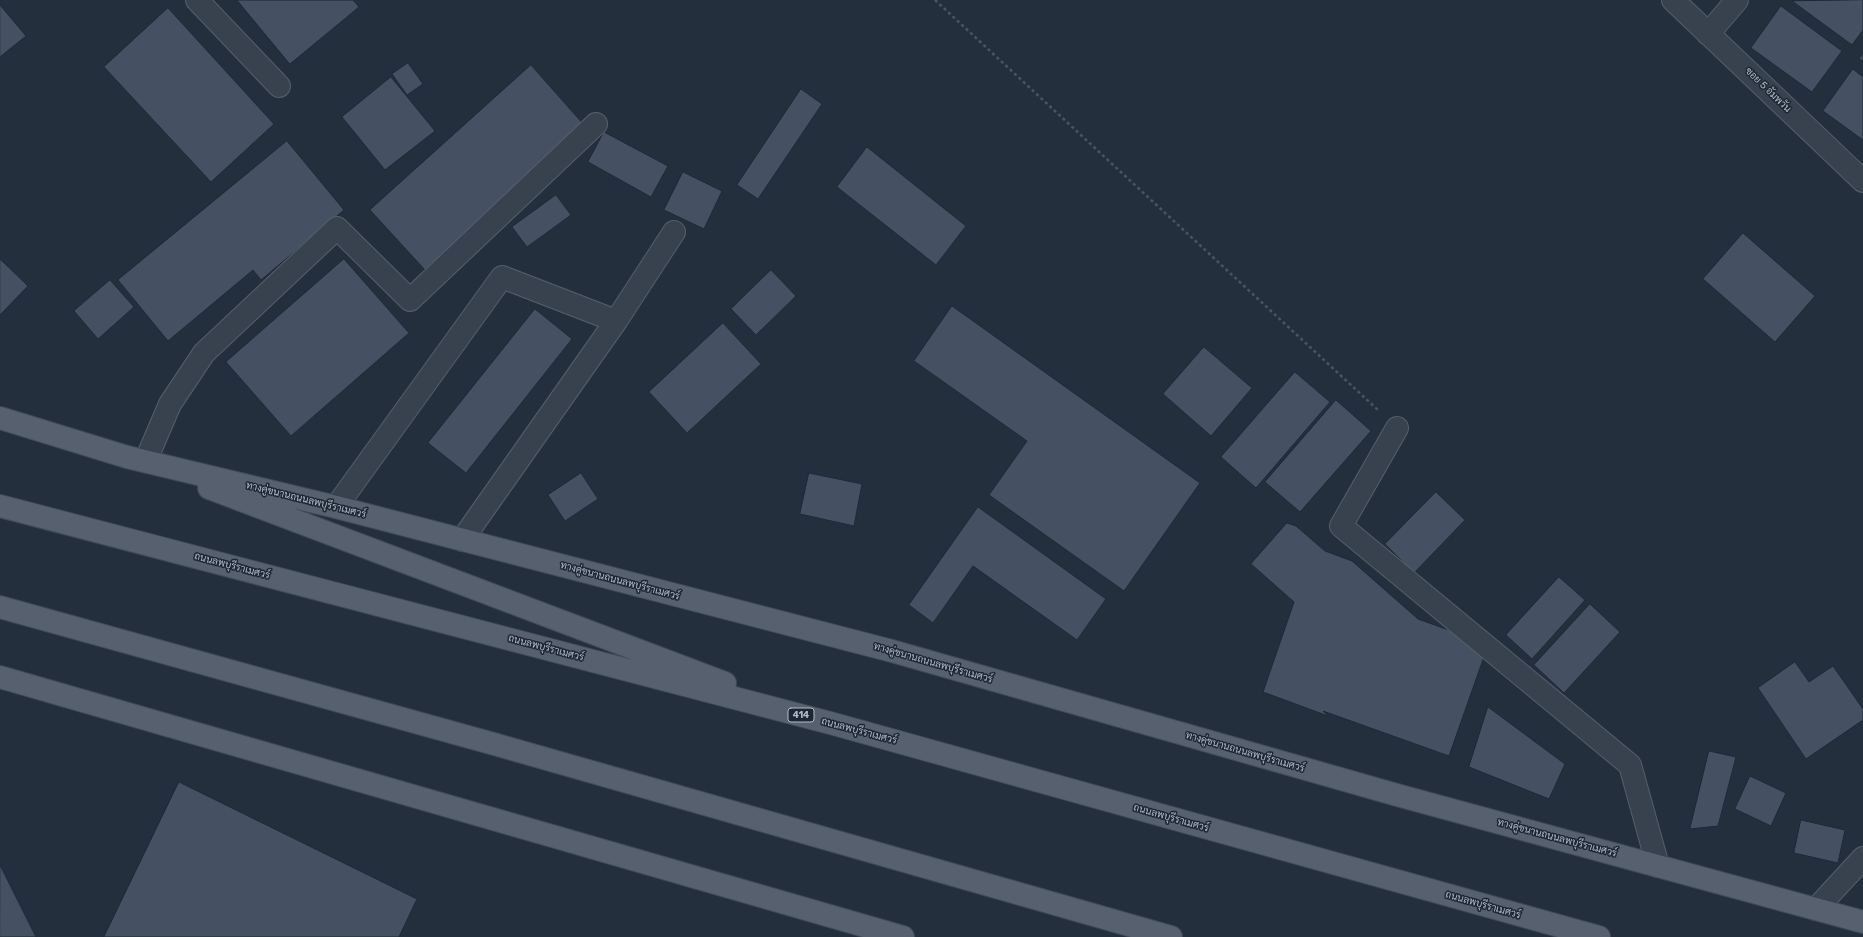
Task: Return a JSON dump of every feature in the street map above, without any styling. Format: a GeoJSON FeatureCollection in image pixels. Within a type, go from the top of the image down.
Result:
{"type":"FeatureCollection","features":[{"type":"Feature","properties":{"kind":"main road","name":"ทางคู่ขนานถนนลพบุรีราเมศวร์"},"geometry":{"type":"LineString","coordinates":[[0,418],[137,459],[336,507],[892,651],[1397,795],[1863,922]]}},
{"type":"Feature","properties":{"kind":"main road"},"geometry":{"type":"LineString","coordinates":[[137,459],[834,724]]}},
{"type":"Feature","properties":{"kind":"main road","name":"ถนนลพบุรีราเมศวร์"},"geometry":{"type":"LineString","coordinates":[[0,506],[834,724],[1599,937]]}},
{"type":"Feature","properties":{"kind":"main road"},"geometry":{"type":"LineString","coordinates":[[0,607],[494,744],[1171,937]]}},
{"type":"Feature","properties":{"kind":"main road"},"geometry":{"type":"LineString","coordinates":[[0,677],[902,937]]}},
{"type":"Feature","properties":{"kind":"street"},"geometry":{"type":"LineString","coordinates":[[197,0],[279,86]]}},
{"type":"Feature","properties":{"kind":"street","name":"ซอย 5 อัมพวัน"},"geometry":{"type":"LineString","coordinates":[[1673,0],[1863,181]]}},
{"type":"Feature","properties":{"kind":"street"},"geometry":{"type":"LineString","coordinates":[[1708,34],[1737,0]]}},
{"type":"Feature","properties":{"kind":"street"},"geometry":{"type":"LineString","coordinates":[[137,459],[170,404],[204,353],[338,228],[410,300],[596,124]]}},
{"type":"Feature","properties":{"kind":"street"},"geometry":{"type":"LineString","coordinates":[[462,540],[616,321],[674,232]]}},
{"type":"Feature","properties":{"kind":"street"},"geometry":{"type":"LineString","coordinates":[[336,507],[502,277],[616,321]]}},
{"type":"Feature","properties":{"kind":"street"},"geometry":{"type":"LineString","coordinates":[[1397,428],[1341,526],[1630,765],[1658,866]]}},
{"type":"Feature","properties":{"kind":"street"},"geometry":{"type":"LineString","coordinates":[[1816,909],[1863,858]]}},
{"type":"Feature","properties":{"kind":"path"},"geometry":{"type":"LineString","coordinates":[[935,0],[1397,428]]}},
{"type":"Feature","properties":{"kind":"building"},"geometry":{"type":"Polygon","coordinates":[[[237,0],[353,0],[359,7],[290,64],[237,0]]]}},
{"type":"Feature","properties":{"kind":"building"},"geometry":{"type":"Polygon","coordinates":[[[1863,0],[1863,30],[1852,45],[1792,1],[1863,0]]]}},
{"type":"Feature","properties":{"kind":"building"},"geometry":{"type":"Polygon","coordinates":[[[0,5],[26,36],[0,57],[0,5]]]}},
{"type":"Feature","properties":{"kind":"building"},"geometry":{"type":"Polygon","coordinates":[[[1781,6],[1842,51],[1812,92],[1751,48],[1781,6]]]}},
{"type":"Feature","properties":{"kind":"building"},"geometry":{"type":"Polygon","coordinates":[[[168,8],[274,124],[211,182],[104,67],[168,8]]]}},
{"type":"Feature","properties":{"kind":"building"},"geometry":{"type":"Polygon","coordinates":[[[1863,53],[1863,61],[1859,59],[1863,53]]]}},
{"type":"Feature","properties":{"kind":"building"},"geometry":{"type":"Polygon","coordinates":[[[408,63],[423,84],[407,95],[392,74],[408,63]]]}},
{"type":"Feature","properties":{"kind":"building"},"geometry":{"type":"Polygon","coordinates":[[[531,65],[585,126],[425,270],[370,210],[531,65]]]}},
{"type":"Feature","properties":{"kind":"building"},"geometry":{"type":"Polygon","coordinates":[[[1853,69],[1863,77],[1863,140],[1823,111],[1853,69]]]}},
{"type":"Feature","properties":{"kind":"building"},"geometry":{"type":"Polygon","coordinates":[[[391,77],[435,131],[385,170],[342,117],[391,77]]]}},
{"type":"Feature","properties":{"kind":"building"},"geometry":{"type":"Polygon","coordinates":[[[801,89],[822,104],[758,199],[737,185],[801,89]]]}},
{"type":"Feature","properties":{"kind":"building"},"geometry":{"type":"Polygon","coordinates":[[[604,132],[668,166],[651,197],[588,162],[604,132]]]}},
{"type":"Feature","properties":{"kind":"building"},"geometry":{"type":"Polygon","coordinates":[[[287,141],[344,210],[261,280],[253,270],[168,341],[118,280],[287,141]]]}},
{"type":"Feature","properties":{"kind":"building"},"geometry":{"type":"Polygon","coordinates":[[[867,147],[966,226],[936,265],[837,187],[867,147]]]}},
{"type":"Feature","properties":{"kind":"building"},"geometry":{"type":"Polygon","coordinates":[[[683,172],[722,191],[704,229],[664,210],[683,172]]]}},
{"type":"Feature","properties":{"kind":"building"},"geometry":{"type":"Polygon","coordinates":[[[556,195],[571,215],[527,247],[512,227],[556,195]]]}},
{"type":"Feature","properties":{"kind":"building"},"geometry":{"type":"Polygon","coordinates":[[[1743,233],[1815,296],[1775,342],[1703,279],[1743,233]]]}},
{"type":"Feature","properties":{"kind":"building"},"geometry":{"type":"Polygon","coordinates":[[[0,259],[28,286],[0,315],[0,259]]]}},
{"type":"Feature","properties":{"kind":"building"},"geometry":{"type":"Polygon","coordinates":[[[344,259],[409,333],[291,436],[226,362],[344,259]]]}},
{"type":"Feature","properties":{"kind":"building"},"geometry":{"type":"Polygon","coordinates":[[[771,270],[796,296],[756,335],[731,309],[771,270]]]}},
{"type":"Feature","properties":{"kind":"building"},"geometry":{"type":"Polygon","coordinates":[[[110,280],[134,307],[98,339],[74,311],[110,280]]]}},
{"type":"Feature","properties":{"kind":"building"},"geometry":{"type":"Polygon","coordinates":[[[952,306],[1200,483],[1124,591],[989,495],[1027,441],[914,361],[952,306]]]}},
{"type":"Feature","properties":{"kind":"building"},"geometry":{"type":"Polygon","coordinates":[[[535,309],[572,339],[466,473],[428,443],[535,309]]]}},
{"type":"Feature","properties":{"kind":"building"},"geometry":{"type":"Polygon","coordinates":[[[723,323],[761,364],[687,433],[649,392],[723,323]]]}},
{"type":"Feature","properties":{"kind":"building"},"geometry":{"type":"Polygon","coordinates":[[[1204,347],[1252,388],[1211,436],[1163,394],[1204,347]]]}},
{"type":"Feature","properties":{"kind":"building"},"geometry":{"type":"Polygon","coordinates":[[[1295,372],[1330,402],[1256,488],[1221,457],[1295,372]]]}},
{"type":"Feature","properties":{"kind":"building"},"geometry":{"type":"Polygon","coordinates":[[[1336,400],[1371,431],[1300,512],[1265,482],[1336,400]]]}},
{"type":"Feature","properties":{"kind":"building"},"geometry":{"type":"Polygon","coordinates":[[[581,473],[598,499],[565,521],[548,495],[581,473]]]}},
{"type":"Feature","properties":{"kind":"building"},"geometry":{"type":"Polygon","coordinates":[[[809,473],[862,484],[854,526],[800,514],[809,473]]]}},
{"type":"Feature","properties":{"kind":"building"},"geometry":{"type":"Polygon","coordinates":[[[1436,492],[1465,520],[1414,573],[1385,544],[1436,492]]]}},
{"type":"Feature","properties":{"kind":"building"},"geometry":{"type":"Polygon","coordinates":[[[978,507],[1106,599],[1077,640],[973,566],[933,623],[909,605],[978,507]]]}},
{"type":"Feature","properties":{"kind":"building"},"geometry":{"type":"Polygon","coordinates":[[[1287,523],[1296,526],[1325,551],[1352,561],[1418,619],[1471,638],[1486,651],[1449,756],[1323,711],[1328,716],[1263,692],[1294,602],[1251,564],[1287,523]]]}},
{"type":"Feature","properties":{"kind":"building"},"geometry":{"type":"Polygon","coordinates":[[[1559,577],[1585,600],[1532,659],[1506,635],[1559,577]]]}},
{"type":"Feature","properties":{"kind":"building"},"geometry":{"type":"Polygon","coordinates":[[[1590,604],[1620,632],[1564,693],[1534,665],[1590,604]]]}},
{"type":"Feature","properties":{"kind":"building"},"geometry":{"type":"Polygon","coordinates":[[[1795,662],[1809,682],[1833,666],[1863,709],[1863,720],[1806,759],[1758,688],[1795,662]]]}},
{"type":"Feature","properties":{"kind":"building"},"geometry":{"type":"Polygon","coordinates":[[[1488,707],[1565,764],[1549,799],[1469,767],[1488,707]]]}},
{"type":"Feature","properties":{"kind":"building"},"geometry":{"type":"Polygon","coordinates":[[[1709,751],[1736,757],[1718,826],[1690,829],[1709,751]]]}},
{"type":"Feature","properties":{"kind":"building"},"geometry":{"type":"Polygon","coordinates":[[[1750,776],[1786,793],[1771,826],[1735,809],[1750,776]]]}},
{"type":"Feature","properties":{"kind":"building"},"geometry":{"type":"Polygon","coordinates":[[[179,782],[417,899],[399,937],[104,937],[179,782]]]}},
{"type":"Feature","properties":{"kind":"building"},"geometry":{"type":"Polygon","coordinates":[[[1801,820],[1845,830],[1838,863],[1794,853],[1801,820]]]}},
{"type":"Feature","properties":{"kind":"building"},"geometry":{"type":"Polygon","coordinates":[[[0,865],[36,937],[0,937],[0,865]]]}}]}
